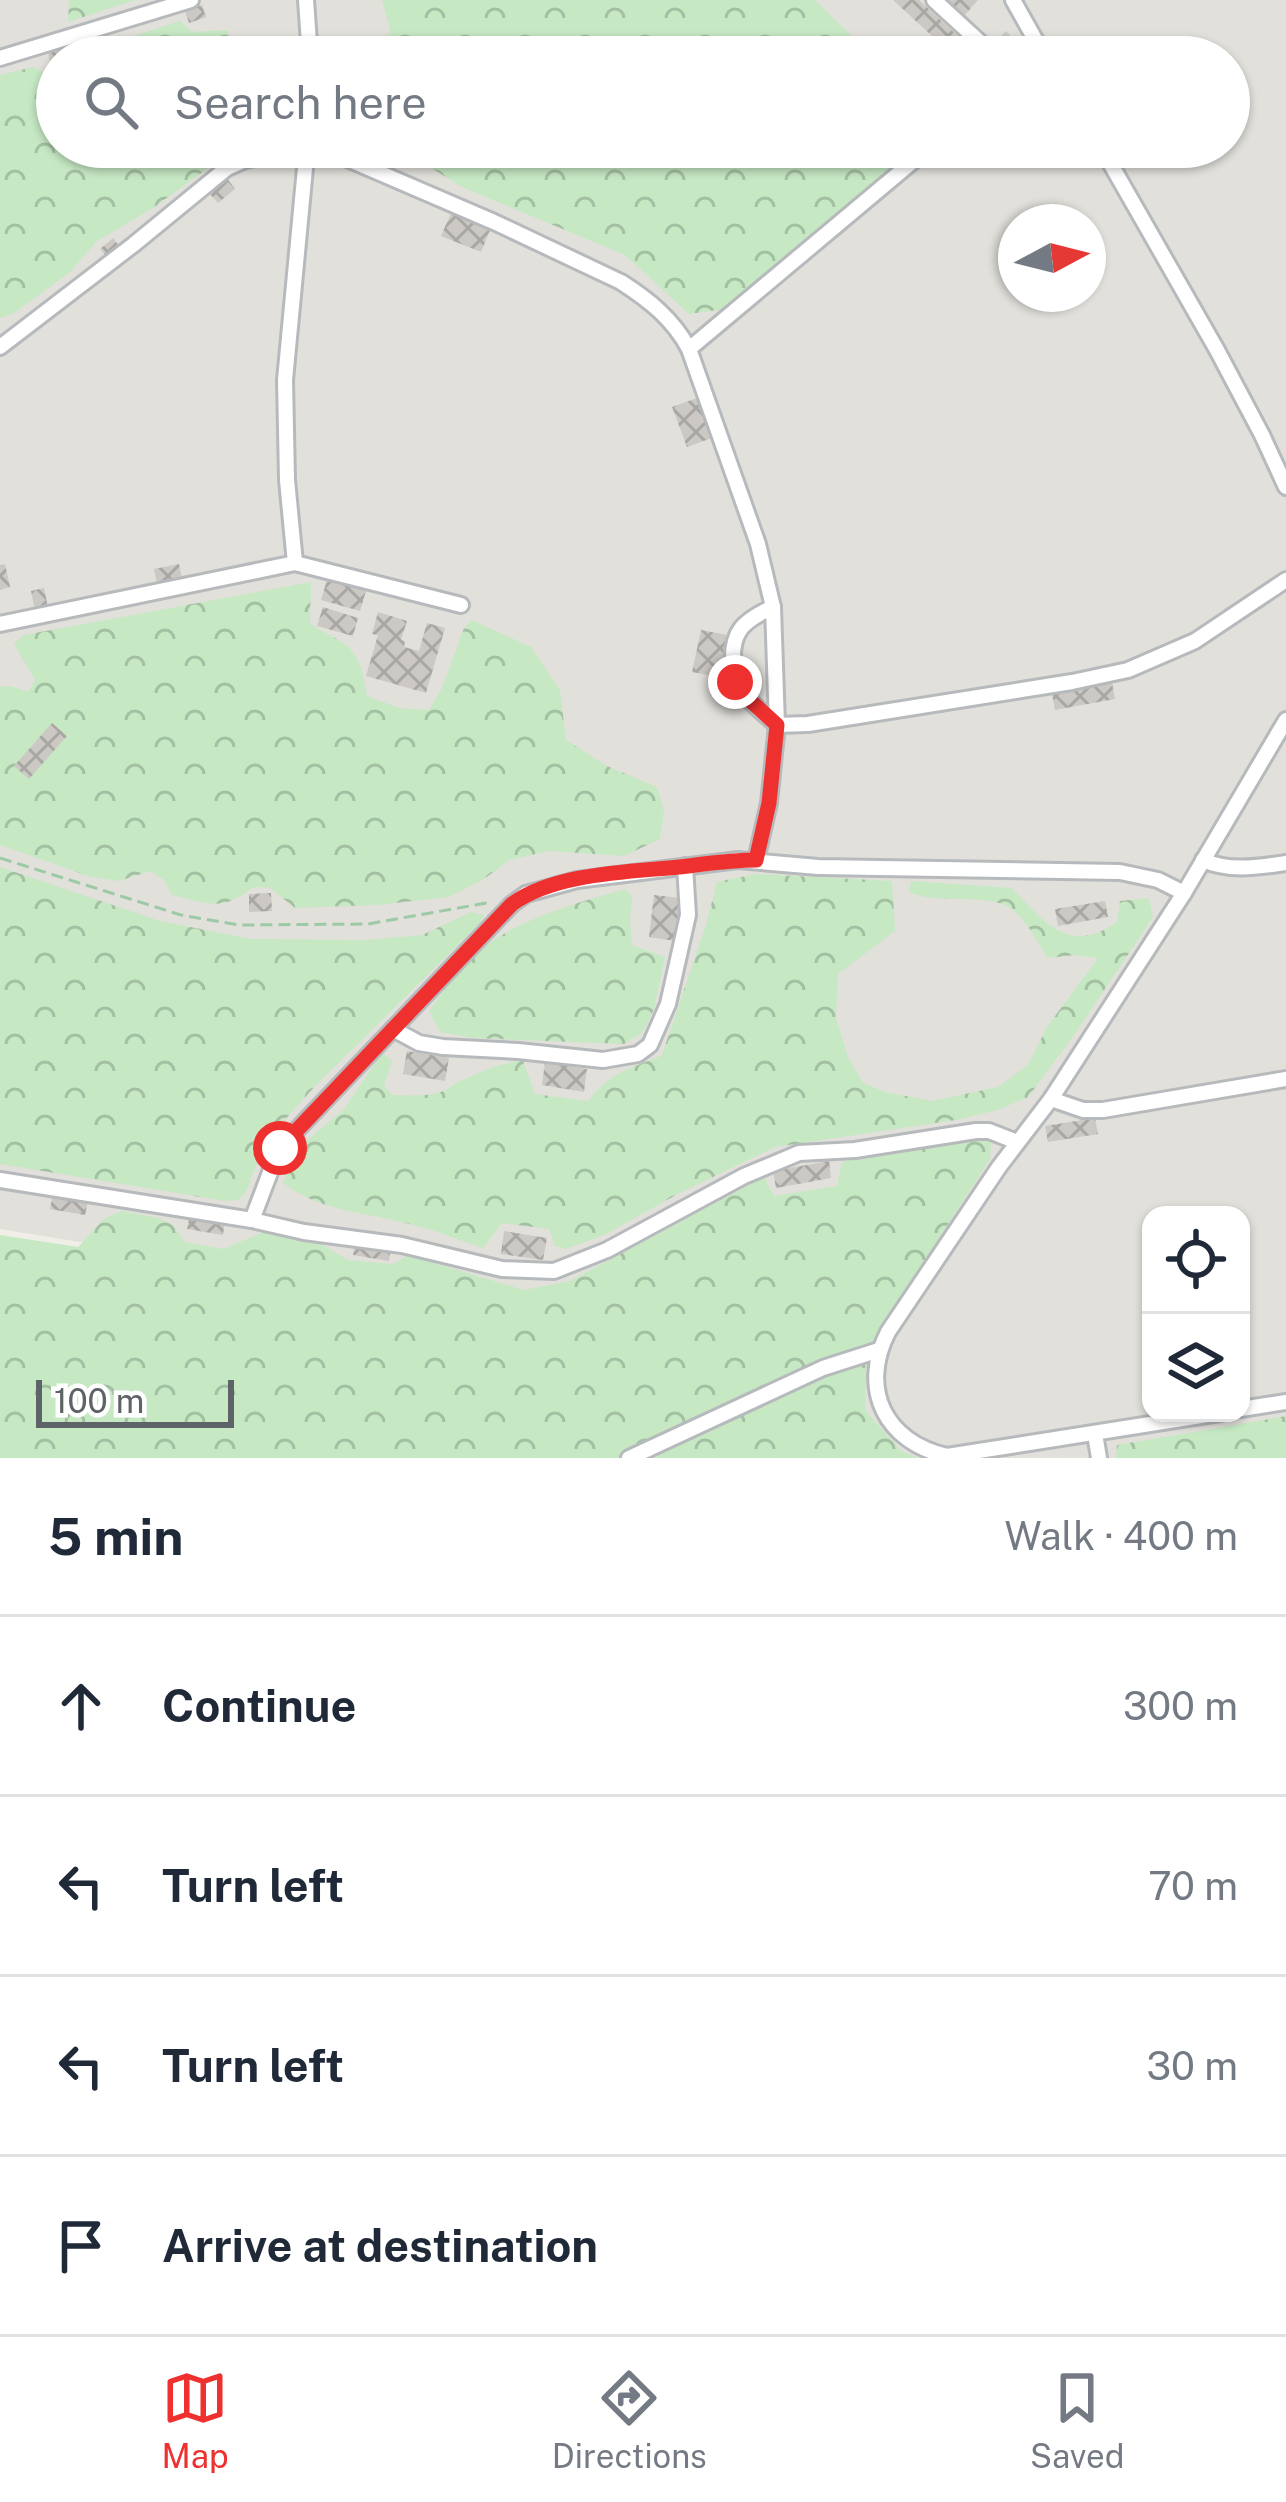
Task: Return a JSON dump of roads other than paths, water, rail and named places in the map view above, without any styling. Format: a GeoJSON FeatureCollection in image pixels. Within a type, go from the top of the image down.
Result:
{"type":"FeatureCollection","features":[{"type":"Feature","properties":{"kind":"lane"},"geometry":{"type":"LineString","coordinates":[[72,36],[191,0]]}},
{"type":"Feature","properties":{"kind":"lane"},"geometry":{"type":"LineString","coordinates":[[306,0],[309,36]]}},
{"type":"Feature","properties":{"kind":"lane"},"geometry":{"type":"LineString","coordinates":[[934,0],[973,36]]}},
{"type":"Feature","properties":{"kind":"lane"},"geometry":{"type":"LineString","coordinates":[[1013,0],[1033,36]]}},
{"type":"Feature","properties":{"kind":"lane"},"geometry":{"type":"LineString","coordinates":[[0,58],[36,47]]}},
{"type":"Feature","properties":{"kind":"lane"},"geometry":{"type":"LineString","coordinates":[[0,347],[227,168]]}},
{"type":"Feature","properties":{"kind":"lane"},"geometry":{"type":"LineString","coordinates":[[295,562],[285,380],[305,168]]}},
{"type":"Feature","properties":{"kind":"lane"},"geometry":{"type":"LineString","coordinates":[[369,168],[621,282],[658,308],[689,349],[758,544],[772,607],[777,725],[769,803],[756,860]]}},
{"type":"Feature","properties":{"kind":"lane"},"geometry":{"type":"LineString","coordinates":[[689,349],[905,168]]}},
{"type":"Feature","properties":{"kind":"lane"},"geometry":{"type":"LineString","coordinates":[[1113,168],[1206,329],[1286,487]]}},
{"type":"Feature","properties":{"kind":"lane"},"geometry":{"type":"LineString","coordinates":[[0,624],[295,562],[461,604]]}},
{"type":"Feature","properties":{"kind":"lane"},"geometry":{"type":"LineString","coordinates":[[772,607],[742,626],[733,640],[735,682],[777,725],[808,724],[1128,670],[1195,641],[1286,580]]}},
{"type":"Feature","properties":{"kind":"lane"},"geometry":{"type":"LineString","coordinates":[[1166,1422],[948,1457],[906,1440],[892,1426],[877,1389],[879,1350],[1017,1142],[1051,1099],[1184,893],[1286,720]]}},
{"type":"Feature","properties":{"kind":"lane"},"geometry":{"type":"LineString","coordinates":[[252,1220],[280,1148],[526,894],[577,880],[756,860],[818,867],[1120,872],[1158,880],[1184,893]]}},
{"type":"Feature","properties":{"kind":"lane"},"geometry":{"type":"LineString","coordinates":[[1203,860],[1228,867],[1286,863]]}},
{"type":"Feature","properties":{"kind":"lane"},"geometry":{"type":"LineString","coordinates":[[393,1030],[419,1043],[443,1047],[604,1060],[638,1054],[650,1045],[668,1004],[688,915],[685,866]]}},
{"type":"Feature","properties":{"kind":"lane"},"geometry":{"type":"LineString","coordinates":[[1051,1099],[1084,1110],[1103,1110],[1286,1079]]}},
{"type":"Feature","properties":{"kind":"lane"},"geometry":{"type":"LineString","coordinates":[[0,1180],[402,1246],[502,1269],[554,1271],[607,1250],[744,1176],[799,1153],[989,1131],[1017,1142]]}},
{"type":"Feature","properties":{"kind":"lane"},"geometry":{"type":"LineString","coordinates":[[629,1458],[824,1368],[879,1350]]}},
{"type":"Feature","properties":{"kind":"lane"},"geometry":{"type":"LineString","coordinates":[[1250,1408],[1286,1402]]}},
{"type":"Feature","properties":{"kind":"lane"},"geometry":{"type":"LineString","coordinates":[[1095,1434],[1099,1458]]}}]}
